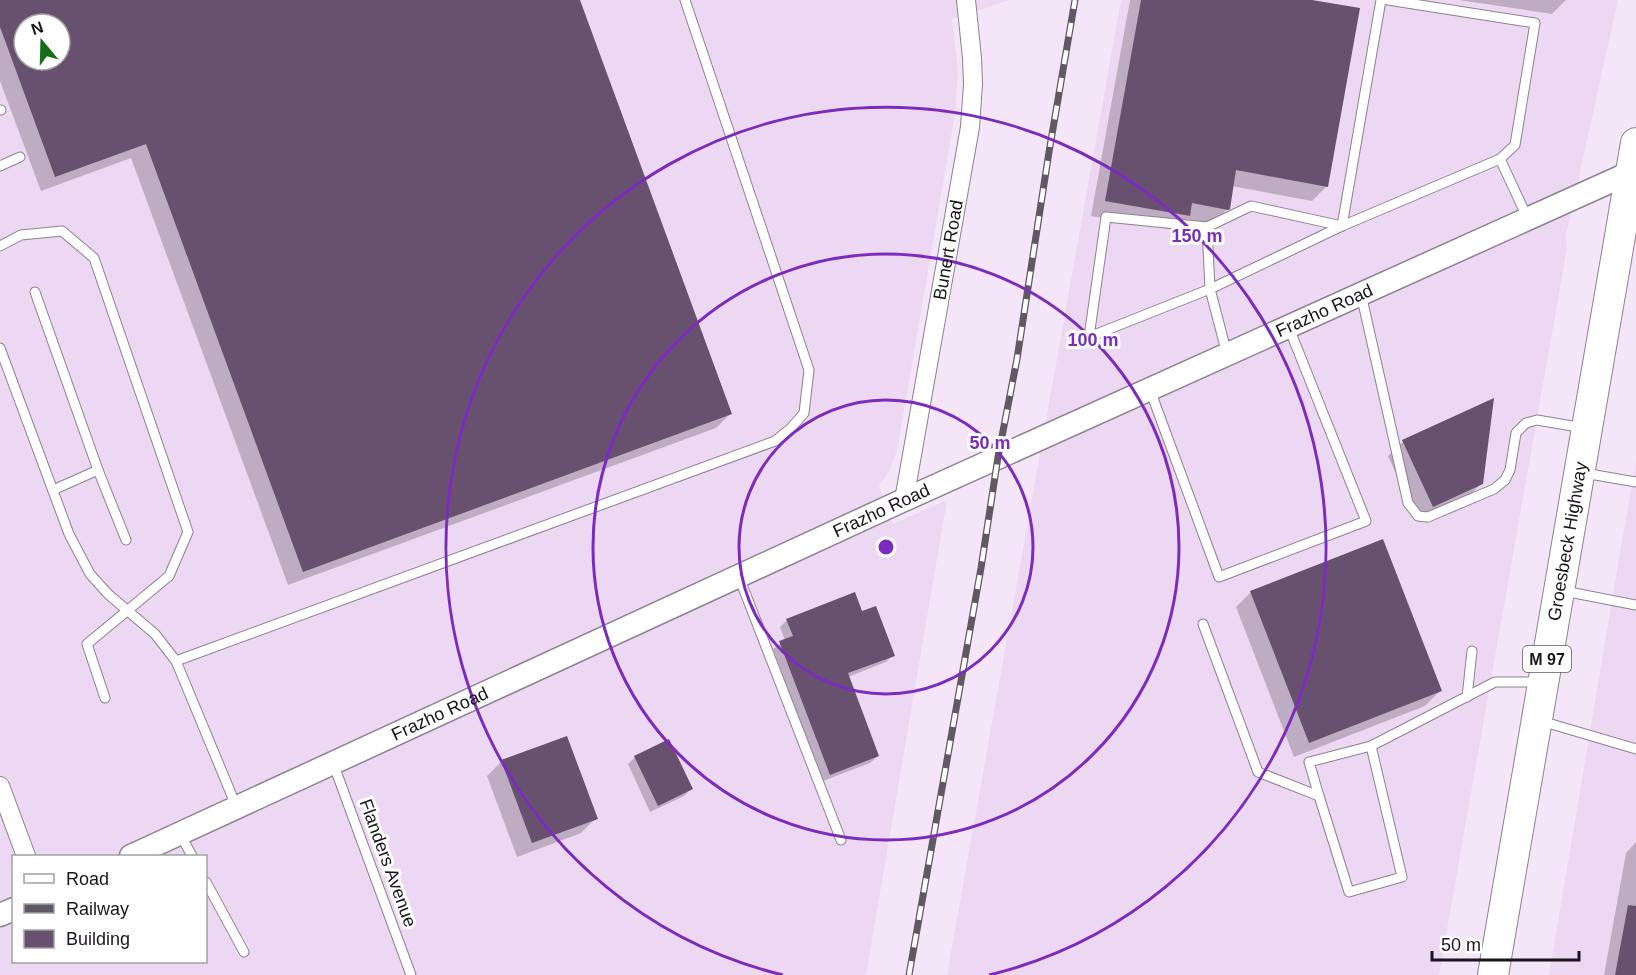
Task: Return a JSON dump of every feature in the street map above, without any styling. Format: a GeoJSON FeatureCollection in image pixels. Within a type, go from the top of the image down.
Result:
{"type":"FeatureCollection","features":[{"type":"Feature","properties":{"kind":"main road","name":"Groesbeck Highway"},"geometry":{"type":"LineString","coordinates":[[1493,975],[1633,172],[1636,143]]}},
{"type":"Feature","properties":{"kind":"street","name":"Bunert Road"},"geometry":{"type":"LineString","coordinates":[[904,500],[970,127],[973,84],[966,0]]}},
{"type":"Feature","properties":{"kind":"street","name":"Frazho Road"},"geometry":{"type":"LineString","coordinates":[[133,855],[904,500],[1633,172]]}},
{"type":"Feature","properties":{"kind":"street"},"geometry":{"type":"LineString","coordinates":[[0,786],[27,855]]}},
{"type":"Feature","properties":{"kind":"lane"},"geometry":{"type":"LineString","coordinates":[[176,661],[775,441],[804,413],[809,369],[685,0]]}},
{"type":"Feature","properties":{"kind":"lane"},"geometry":{"type":"LineString","coordinates":[[1342,226],[1381,0]]}},
{"type":"Feature","properties":{"kind":"lane"},"geometry":{"type":"LineString","coordinates":[[1342,226],[1251,206],[1207,227],[1106,217],[1089,337],[1210,289],[1342,226],[1500,159],[1515,145],[1535,23],[1389,0]]}},
{"type":"Feature","properties":{"kind":"lane"},"geometry":{"type":"LineString","coordinates":[[0,166],[20,158]]}},
{"type":"Feature","properties":{"kind":"lane"},"geometry":{"type":"LineString","coordinates":[[1500,159],[1528,219]]}},
{"type":"Feature","properties":{"kind":"lane"},"geometry":{"type":"LineString","coordinates":[[1207,227],[1210,289],[1227,354]]}},
{"type":"Feature","properties":{"kind":"lane"},"geometry":{"type":"LineString","coordinates":[[0,246],[21,235],[62,231],[94,258],[188,532],[169,576],[87,644],[105,698]]}},
{"type":"Feature","properties":{"kind":"lane"},"geometry":{"type":"LineString","coordinates":[[35,292],[98,470],[126,540]]}},
{"type":"Feature","properties":{"kind":"lane"},"geometry":{"type":"LineString","coordinates":[[1360,294],[1408,503],[1418,516],[1428,517],[1494,489],[1505,480],[1510,470],[1516,433],[1526,423],[1537,420],[1587,429]]}},
{"type":"Feature","properties":{"kind":"lane"},"geometry":{"type":"LineString","coordinates":[[1150,390],[1219,577],[1366,521],[1288,327]]}},
{"type":"Feature","properties":{"kind":"lane"},"geometry":{"type":"LineString","coordinates":[[0,349],[69,534],[90,574],[108,594],[155,634],[176,661],[237,808]]}},
{"type":"Feature","properties":{"kind":"lane"},"geometry":{"type":"LineString","coordinates":[[53,490],[98,470]]}},
{"type":"Feature","properties":{"kind":"lane"},"geometry":{"type":"LineString","coordinates":[[1579,472],[1636,482]]}},
{"type":"Feature","properties":{"kind":"lane"},"geometry":{"type":"LineString","coordinates":[[739,577],[841,840]]}},
{"type":"Feature","properties":{"kind":"lane"},"geometry":{"type":"LineString","coordinates":[[1559,590],[1636,604]]}},
{"type":"Feature","properties":{"kind":"lane"},"geometry":{"type":"LineString","coordinates":[[1203,624],[1258,772],[1319,796]]}},
{"type":"Feature","properties":{"kind":"lane"},"geometry":{"type":"LineString","coordinates":[[1467,697],[1472,651]]}},
{"type":"Feature","properties":{"kind":"lane"},"geometry":{"type":"LineString","coordinates":[[1371,746],[1402,877],[1349,892],[1309,762],[1371,746],[1495,682],[1543,682]]}},
{"type":"Feature","properties":{"kind":"lane"},"geometry":{"type":"LineString","coordinates":[[1537,720],[1636,749]]}},
{"type":"Feature","properties":{"kind":"lane","name":"Flanders Avenue"},"geometry":{"type":"LineString","coordinates":[[333,762],[411,975]]}},
{"type":"Feature","properties":{"kind":"lane"},"geometry":{"type":"LineString","coordinates":[[180,834],[191,855]]}},
{"type":"Feature","properties":{"kind":"lane"},"geometry":{"type":"LineString","coordinates":[[207,884],[244,952]]}},
{"type":"Feature","properties":{"kind":"shaded area"},"geometry":{"type":"Polygon","coordinates":[[[0,0],[1009,0],[952,19],[958,70],[955,114],[897,451],[888,473],[879,486],[893,524],[947,500],[866,975],[0,975],[0,0]]]}},
{"type":"Feature","properties":{"kind":"shaded area"},"geometry":{"type":"Polygon","coordinates":[[[1121,0],[1618,0],[1566,235],[1567,248],[1439,975],[947,975],[1121,0]]]}},
{"type":"Feature","properties":{"kind":"shaded area"},"geometry":{"type":"Polygon","coordinates":[[[1636,462],[1636,975],[1549,975],[1620,553],[1636,462]]]}},
{"type":"Feature","properties":{"kind":"building"},"geometry":{"type":"Polygon","coordinates":[[[0,0],[580,0],[732,414],[303,572],[146,144],[55,177],[16,72],[72,72],[72,12],[12,12],[12,60],[0,27],[0,0]]]}},
{"type":"Feature","properties":{"kind":"building"},"geometry":{"type":"Polygon","coordinates":[[[1141,0],[1312,0],[1360,8],[1328,187],[1236,170],[1228,210],[1192,203],[1190,216],[1105,201],[1141,0]]]}},
{"type":"Feature","properties":{"kind":"building"},"geometry":{"type":"Polygon","coordinates":[[[1494,398],[1483,484],[1433,507],[1402,440],[1494,398]]]}},
{"type":"Feature","properties":{"kind":"building"},"geometry":{"type":"Polygon","coordinates":[[[1383,539],[1442,691],[1309,743],[1250,591],[1383,539]]]}},
{"type":"Feature","properties":{"kind":"building"},"geometry":{"type":"Polygon","coordinates":[[[855,592],[862,611],[876,606],[895,656],[848,673],[879,756],[830,775],[779,641],[793,636],[786,619],[855,592]]]}},
{"type":"Feature","properties":{"kind":"building"},"geometry":{"type":"Polygon","coordinates":[[[567,736],[598,819],[532,843],[501,760],[567,736]]]}},
{"type":"Feature","properties":{"kind":"building"},"geometry":{"type":"Polygon","coordinates":[[[669,739],[693,789],[658,806],[634,756],[669,739]]]}},
{"type":"Feature","properties":{"kind":"building"},"geometry":{"type":"Polygon","coordinates":[[[1628,905],[1636,906],[1636,975],[1615,975],[1628,905]]]}},
{"type":"Feature","properties":{"kind":"railway"},"geometry":{"type":"LineString","coordinates":[[909,975],[1017,359],[1075,0]]}}]}
